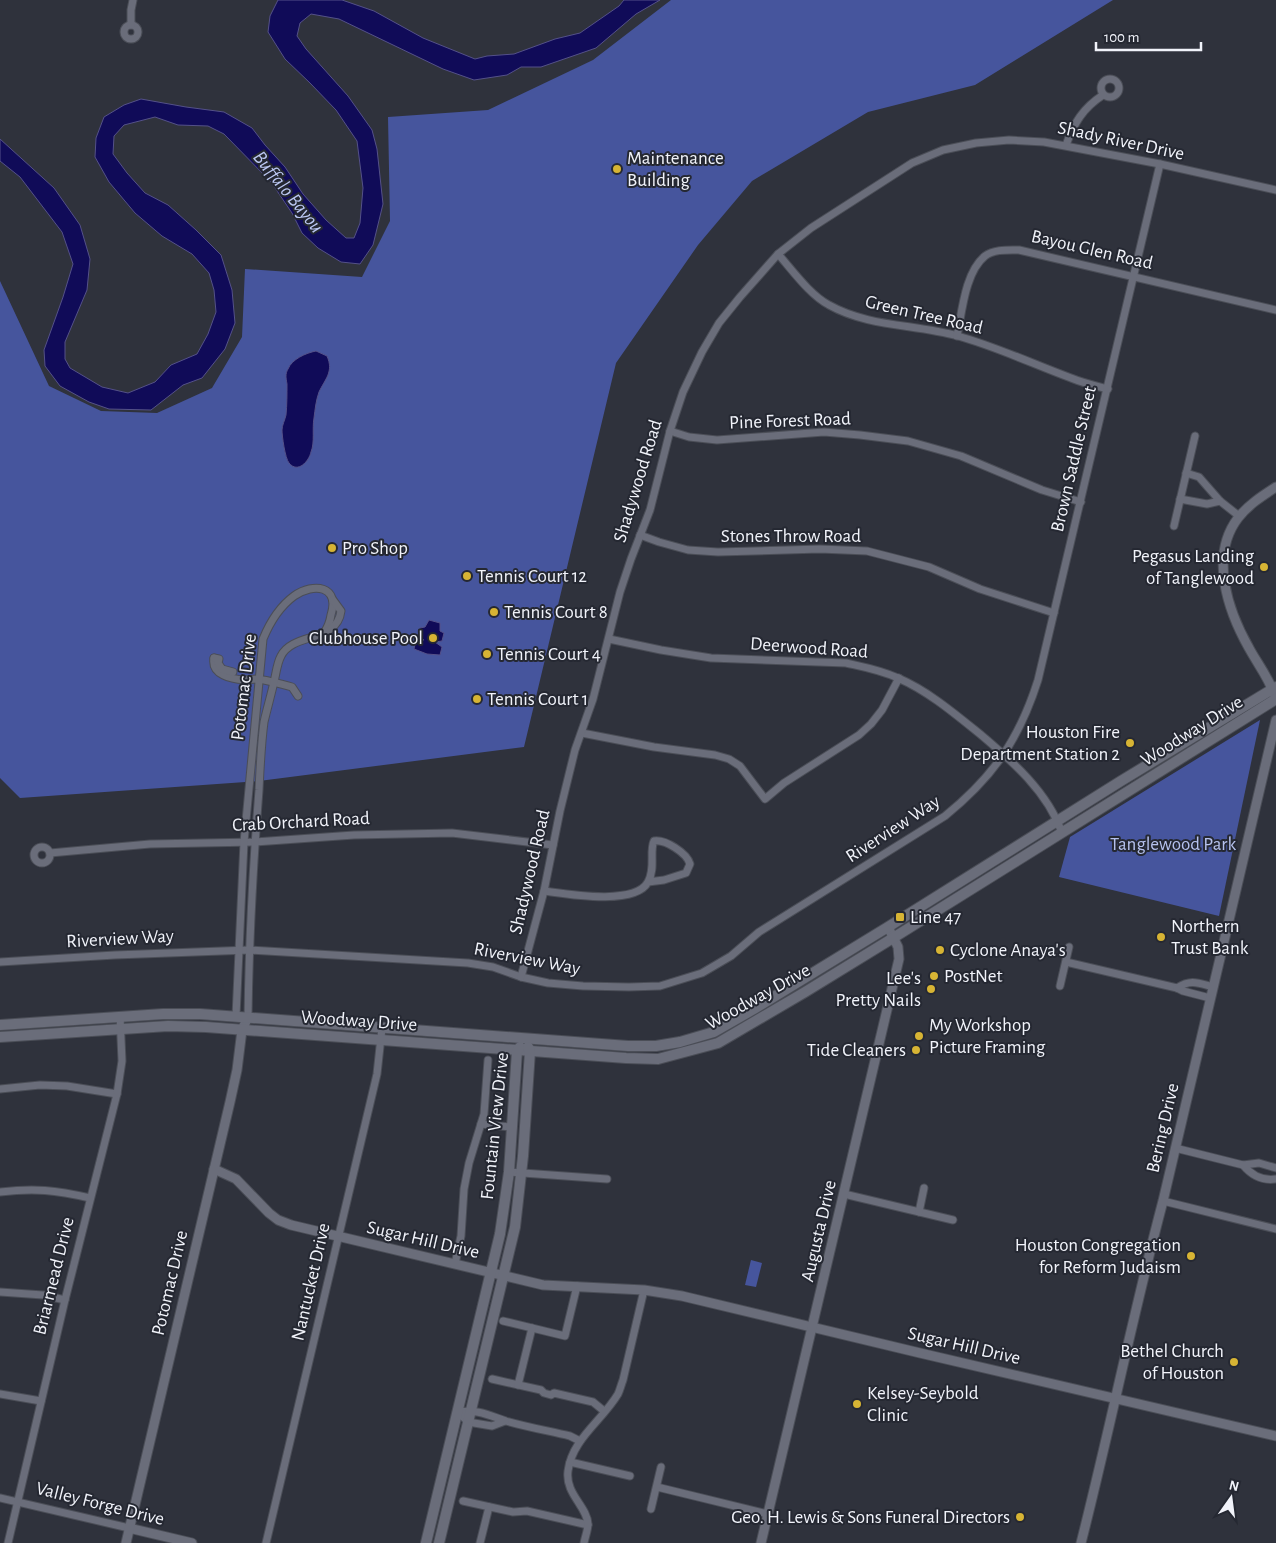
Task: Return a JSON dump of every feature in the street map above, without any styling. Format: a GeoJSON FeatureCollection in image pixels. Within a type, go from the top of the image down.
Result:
{"type":"FeatureCollection","features":[{"type":"Feature","properties":{"kind":"main road","name":"Woodway Drive"},"geometry":{"type":"LineString","coordinates":[[0,1026],[163,1014],[236,1016],[628,1046],[656,1046],[680,1042],[714,1032],[888,927],[1120,781],[1275,695]]}},
{"type":"Feature","properties":{"kind":"main road","name":"Woodway Drive"},"geometry":{"type":"LineString","coordinates":[[0,1037],[168,1026],[658,1059],[718,1043],[894,938],[1128,792],[1275,695]]}},
{"type":"Feature","properties":{"kind":"main road"},"geometry":{"type":"LineString","coordinates":[[1146,766],[1153,776]]}},
{"type":"Feature","properties":{"kind":"main road"},"geometry":{"type":"LineString","coordinates":[[1120,781],[1128,792]]}},
{"type":"Feature","properties":{"kind":"main road"},"geometry":{"type":"LineString","coordinates":[[968,877],[974,887]]}},
{"type":"Feature","properties":{"kind":"main road"},"geometry":{"type":"LineString","coordinates":[[799,981],[805,992]]}},
{"type":"Feature","properties":{"kind":"main road","name":"Fountain View Drive"},"geometry":{"type":"LineString","coordinates":[[426,1543],[500,1234],[509,1172],[517,1050],[526,1039]]}},
{"type":"Feature","properties":{"kind":"main road","name":"Fountain View Drive"},"geometry":{"type":"LineString","coordinates":[[439,1543],[516,1227],[522,1174],[530,1051],[526,1039]]}},
{"type":"Feature","properties":{"kind":"main road"},"geometry":{"type":"LineString","coordinates":[[626,1058],[628,1046]]}},
{"type":"Feature","properties":{"kind":"street"},"geometry":{"type":"LineString","coordinates":[[130,25],[133,0]]}},
{"type":"Feature","properties":{"kind":"street"},"geometry":{"type":"LineString","coordinates":[[1066,145],[1074,126],[1084,111],[1092,102],[1103,95]]}},
{"type":"Feature","properties":{"kind":"street","name":"Shady River Drive"},"geometry":{"type":"LineString","coordinates":[[959,147],[976,143],[1009,140],[1044,142],[1160,164],[1276,190]]}},
{"type":"Feature","properties":{"kind":"street","name":"Shadywood Road"},"geometry":{"type":"LineString","coordinates":[[521,977],[544,891],[575,750],[593,700],[620,592],[650,510],[670,431],[684,392],[702,352],[719,323],[778,254],[811,228],[912,163],[943,150],[959,147]]}},
{"type":"Feature","properties":{"kind":"street","name":"Brown Saddle Street"},"geometry":{"type":"LineString","coordinates":[[1004,755],[1030,707],[1045,658],[1160,164]]}},
{"type":"Feature","properties":{"kind":"street","name":"Bayou Glen Road"},"geometry":{"type":"LineString","coordinates":[[957,336],[970,277],[985,256],[995,252],[1019,250],[1276,310]]}},
{"type":"Feature","properties":{"kind":"street","name":"Green Tree Road"},"geometry":{"type":"LineString","coordinates":[[778,254],[806,286],[827,304],[846,314],[957,336],[1012,354],[1073,379],[1108,389]]}},
{"type":"Feature","properties":{"kind":"street","name":"Pine Forest Road"},"geometry":{"type":"LineString","coordinates":[[670,431],[689,437],[717,440],[824,432],[908,441],[961,456],[1042,490],[1080,502]]}},
{"type":"Feature","properties":{"kind":"street"},"geometry":{"type":"LineString","coordinates":[[1174,526],[1195,436]]}},
{"type":"Feature","properties":{"kind":"street"},"geometry":{"type":"LineString","coordinates":[[1186,473],[1199,477],[1220,501],[1239,516]]}},
{"type":"Feature","properties":{"kind":"street"},"geometry":{"type":"LineString","coordinates":[[1275,695],[1238,626],[1231,608],[1225,583],[1224,550],[1239,516],[1259,497],[1276,487]]}},
{"type":"Feature","properties":{"kind":"street"},"geometry":{"type":"LineString","coordinates":[[1180,499],[1207,504],[1220,501]]}},
{"type":"Feature","properties":{"kind":"street","name":"Stones Throw Road"},"geometry":{"type":"LineString","coordinates":[[640,535],[688,550],[718,552],[820,549],[868,551],[929,567],[980,589],[1054,613]]}},
{"type":"Feature","properties":{"kind":"street","name":"Potomac Drive"},"geometry":{"type":"LineString","coordinates":[[126,1543],[214,1169],[236,1070],[242,1030],[248,1017],[249,950],[264,722],[281,656],[291,646],[324,633],[328,627],[333,600],[329,592],[320,588],[309,588],[294,596],[278,610],[270,622],[263,639],[257,679],[244,842],[236,1016],[242,1030]]}},
{"type":"Feature","properties":{"kind":"street","name":"Deerwood Road"},"geometry":{"type":"LineString","coordinates":[[609,639],[711,658],[846,664],[875,669],[899,678],[929,694],[957,714],[1004,755],[1033,784],[1058,820],[1062,833]]}},
{"type":"Feature","properties":{"kind":"street"},"geometry":{"type":"LineString","coordinates":[[257,679],[245,680],[222,674],[213,667],[214,658],[219,659],[218,663],[222,669],[292,686],[298,696]]}},
{"type":"Feature","properties":{"kind":"street"},"geometry":{"type":"LineString","coordinates":[[582,733],[654,747],[716,755],[729,759],[740,766],[765,799],[784,783],[859,735],[882,710],[899,678]]}},
{"type":"Feature","properties":{"kind":"street","name":"Bering Drive"},"geometry":{"type":"LineString","coordinates":[[1080,1543],[1276,720]]}},
{"type":"Feature","properties":{"kind":"street","name":"Riverview Way"},"geometry":{"type":"LineString","coordinates":[[0,962],[249,950],[468,963],[493,967],[521,977],[548,983],[574,986],[629,988],[660,986],[702,973],[731,956],[759,932],[945,816],[967,798],[1004,755]]}},
{"type":"Feature","properties":{"kind":"street","name":"Crab Orchard Road"},"geometry":{"type":"LineString","coordinates":[[50,853],[127,845],[255,842],[354,835],[452,833],[553,845]]}},
{"type":"Feature","properties":{"kind":"street"},"geometry":{"type":"LineString","coordinates":[[544,891],[580,896],[627,895],[643,889],[648,882],[653,864],[651,845],[654,841],[659,840],[687,856],[690,864],[686,873],[664,880],[648,882]]}},
{"type":"Feature","properties":{"kind":"street","name":"Augusta Drive"},"geometry":{"type":"LineString","coordinates":[[761,1543],[899,959],[898,947],[888,927]]}},
{"type":"Feature","properties":{"kind":"street"},"geometry":{"type":"LineString","coordinates":[[1060,986],[1069,948]]}},
{"type":"Feature","properties":{"kind":"street"},"geometry":{"type":"LineString","coordinates":[[1066,962],[1177,988],[1210,998]]}},
{"type":"Feature","properties":{"kind":"street"},"geometry":{"type":"LineString","coordinates":[[1177,988],[1186,982],[1213,987]]}},
{"type":"Feature","properties":{"kind":"street","name":"Briarmead Drive"},"geometry":{"type":"LineString","coordinates":[[8,1543],[65,1300],[117,1094],[122,1061],[120,1016]]}},
{"type":"Feature","properties":{"kind":"street","name":"Nantucket Drive"},"geometry":{"type":"LineString","coordinates":[[266,1543],[377,1074],[382,1028]]}},
{"type":"Feature","properties":{"kind":"street"},"geometry":{"type":"LineString","coordinates":[[455,1264],[463,1227],[463,1196],[468,1163],[482,1124],[488,1060]]}},
{"type":"Feature","properties":{"kind":"street"},"geometry":{"type":"LineString","coordinates":[[0,1089],[40,1085],[66,1086],[117,1094]]}},
{"type":"Feature","properties":{"kind":"street"},"geometry":{"type":"LineString","coordinates":[[482,1124],[511,1126]]}},
{"type":"Feature","properties":{"kind":"street"},"geometry":{"type":"LineString","coordinates":[[1175,1148],[1243,1165],[1259,1163],[1276,1168]]}},
{"type":"Feature","properties":{"kind":"street"},"geometry":{"type":"LineString","coordinates":[[1243,1165],[1259,1178],[1266,1180],[1276,1179]]}},
{"type":"Feature","properties":{"kind":"street","name":"Sugar Hill Drive"},"geometry":{"type":"LineString","coordinates":[[214,1169],[236,1180],[262,1207],[278,1220],[338,1237],[543,1285],[644,1290],[687,1298],[1276,1436]]}},
{"type":"Feature","properties":{"kind":"street"},"geometry":{"type":"LineString","coordinates":[[509,1172],[607,1178]]}},
{"type":"Feature","properties":{"kind":"street"},"geometry":{"type":"LineString","coordinates":[[919,1212],[924,1188]]}},
{"type":"Feature","properties":{"kind":"street"},"geometry":{"type":"LineString","coordinates":[[0,1192],[38,1189],[60,1191],[90,1198]]}},
{"type":"Feature","properties":{"kind":"street"},"geometry":{"type":"LineString","coordinates":[[844,1194],[953,1220]]}},
{"type":"Feature","properties":{"kind":"street"},"geometry":{"type":"LineString","coordinates":[[1162,1201],[1276,1228]]}},
{"type":"Feature","properties":{"kind":"street"},"geometry":{"type":"LineString","coordinates":[[503,1321],[565,1336],[577,1286]]}},
{"type":"Feature","properties":{"kind":"street"},"geometry":{"type":"LineString","coordinates":[[584,1543],[588,1525],[586,1517],[570,1489],[568,1478],[570,1462],[573,1452],[580,1441],[618,1394],[644,1290]]}},
{"type":"Feature","properties":{"kind":"street"},"geometry":{"type":"LineString","coordinates":[[0,1292],[43,1295],[65,1300]]}},
{"type":"Feature","properties":{"kind":"street"},"geometry":{"type":"LineString","coordinates":[[518,1385],[532,1328]]}},
{"type":"Feature","properties":{"kind":"street"},"geometry":{"type":"LineString","coordinates":[[492,1379],[541,1390],[551,1395],[554,1393],[593,1402],[604,1411]]}},
{"type":"Feature","properties":{"kind":"street"},"geometry":{"type":"LineString","coordinates":[[0,1394],[41,1401]]}},
{"type":"Feature","properties":{"kind":"street"},"geometry":{"type":"LineString","coordinates":[[458,1412],[471,1410],[570,1436],[580,1441]]}},
{"type":"Feature","properties":{"kind":"street"},"geometry":{"type":"LineString","coordinates":[[458,1412],[468,1422],[492,1426],[505,1420]]}},
{"type":"Feature","properties":{"kind":"street"},"geometry":{"type":"LineString","coordinates":[[570,1462],[630,1476]]}},
{"type":"Feature","properties":{"kind":"street"},"geometry":{"type":"LineString","coordinates":[[651,1510],[661,1467]]}},
{"type":"Feature","properties":{"kind":"street"},"geometry":{"type":"LineString","coordinates":[[656,1487],[768,1514]]}},
{"type":"Feature","properties":{"kind":"street","name":"Valley Forge Drive"},"geometry":{"type":"LineString","coordinates":[[0,1498],[192,1543]]}},
{"type":"Feature","properties":{"kind":"street"},"geometry":{"type":"LineString","coordinates":[[463,1501],[513,1512],[527,1511],[588,1525]]}},
{"type":"Feature","properties":{"kind":"street"},"geometry":{"type":"LineString","coordinates":[[480,1543],[489,1507]]}},
{"type":"Feature","properties":{"kind":"green space"},"geometry":{"type":"Polygon","coordinates":[[[671,0],[1113,0],[975,85],[868,112],[752,181],[698,245],[616,363],[524,747],[259,781],[20,798],[0,778],[0,281],[49,386],[101,411],[157,413],[212,388],[242,337],[245,269],[362,277],[390,221],[388,117],[488,110],[593,60],[671,0]]]}},
{"type":"Feature","properties":{"kind":"green space","name":"Tanglewood Park"},"geometry":{"type":"Polygon","coordinates":[[[1260,720],[1219,916],[1059,877],[1070,837],[1260,720]]]}},
{"type":"Feature","properties":{"kind":"green space"},"geometry":{"type":"Polygon","coordinates":[[[751,1260],[762,1263],[756,1287],[745,1285],[751,1260]]]}},
{"type":"Feature","properties":{"kind":"water","name":"Buffalo Bayou"},"geometry":{"type":"Polygon","coordinates":[[[278,0],[342,0],[374,11],[423,38],[475,59],[514,54],[555,39],[580,33],[619,6],[624,0],[660,0],[636,14],[596,48],[541,67],[521,67],[507,75],[474,80],[443,69],[339,19],[311,14],[300,23],[297,36],[306,49],[348,96],[372,130],[377,149],[383,204],[373,245],[360,264],[341,262],[318,248],[302,233],[292,213],[271,182],[224,134],[208,126],[178,125],[155,117],[124,125],[114,136],[113,154],[145,193],[168,205],[221,255],[232,290],[235,323],[225,349],[202,378],[183,385],[151,410],[109,409],[89,402],[60,386],[45,366],[44,350],[73,264],[62,232],[20,177],[0,161],[0,139],[54,188],[80,225],[90,259],[87,290],[65,342],[65,359],[70,368],[102,387],[128,393],[155,382],[171,365],[197,354],[208,334],[216,312],[214,290],[209,273],[192,254],[162,236],[135,213],[109,182],[95,157],[96,138],[104,117],[124,105],[141,99],[224,112],[252,128],[285,167],[303,194],[326,220],[346,238],[354,238],[360,223],[363,188],[357,141],[336,110],[285,59],[268,32],[270,16],[278,0]]]}},
{"type":"Feature","properties":{"kind":"water"},"geometry":{"type":"Polygon","coordinates":[[[316,351],[327,356],[330,367],[317,398],[313,422],[313,444],[310,456],[303,465],[296,467],[289,463],[285,452],[282,428],[287,407],[286,374],[290,365],[296,359],[316,351]]]}},
{"type":"Feature","properties":{"kind":"water","name":"Clubhouse Pool"},"geometry":{"type":"Polygon","coordinates":[[[429,620],[440,623],[440,631],[444,633],[442,641],[435,642],[442,647],[440,655],[427,654],[414,649],[416,640],[424,640],[419,636],[420,628],[425,627],[429,620]]]}},
{"type":"Feature","properties":{"kind":"place","name":"Maintenance Building"},"geometry":{"type":"Point","coordinates":[617,169]}},
{"type":"Feature","properties":{"kind":"place","name":"Pro Shop"},"geometry":{"type":"Point","coordinates":[332,548]}},
{"type":"Feature","properties":{"kind":"place","name":"Pegasus Landing of Tanglewood"},"geometry":{"type":"Point","coordinates":[1264,567]}},
{"type":"Feature","properties":{"kind":"place","name":"Tennis Court 12"},"geometry":{"type":"Point","coordinates":[467,576]}},
{"type":"Feature","properties":{"kind":"place","name":"Tennis Court 8"},"geometry":{"type":"Point","coordinates":[494,612]}},
{"type":"Feature","properties":{"kind":"place","name":"Clubhouse Pool"},"geometry":{"type":"Point","coordinates":[433,638]}},
{"type":"Feature","properties":{"kind":"place","name":"Tennis Court 4"},"geometry":{"type":"Point","coordinates":[487,654]}},
{"type":"Feature","properties":{"kind":"place","name":"Tennis Court 1"},"geometry":{"type":"Point","coordinates":[477,699]}},
{"type":"Feature","properties":{"kind":"place","name":"Houston Fire Department Station 2"},"geometry":{"type":"Point","coordinates":[1130,743]}},
{"type":"Feature","properties":{"kind":"place","name":"Line 47"},"geometry":{"type":"Point","coordinates":[900,917]}},
{"type":"Feature","properties":{"kind":"place","name":"Northern Trust Bank"},"geometry":{"type":"Point","coordinates":[1161,937]}},
{"type":"Feature","properties":{"kind":"place","name":"Cyclone Anaya's"},"geometry":{"type":"Point","coordinates":[940,950]}},
{"type":"Feature","properties":{"kind":"place","name":"PostNet"},"geometry":{"type":"Point","coordinates":[934,976]}},
{"type":"Feature","properties":{"kind":"place","name":"Lee's Pretty Nails"},"geometry":{"type":"Point","coordinates":[931,989]}},
{"type":"Feature","properties":{"kind":"place","name":"My Workshop Picture Framing"},"geometry":{"type":"Point","coordinates":[919,1036]}},
{"type":"Feature","properties":{"kind":"place","name":"Tide Cleaners"},"geometry":{"type":"Point","coordinates":[916,1050]}},
{"type":"Feature","properties":{"kind":"place","name":"Houston Congregation for Reform Judaism"},"geometry":{"type":"Point","coordinates":[1191,1256]}},
{"type":"Feature","properties":{"kind":"place","name":"Bethel Church of Houston"},"geometry":{"type":"Point","coordinates":[1234,1362]}},
{"type":"Feature","properties":{"kind":"place","name":"Kelsey-Seybold Clinic"},"geometry":{"type":"Point","coordinates":[857,1404]}},
{"type":"Feature","properties":{"kind":"place","name":"Geo. H. Lewis & Sons Funeral Directors"},"geometry":{"type":"Point","coordinates":[1020,1517]}}]}
